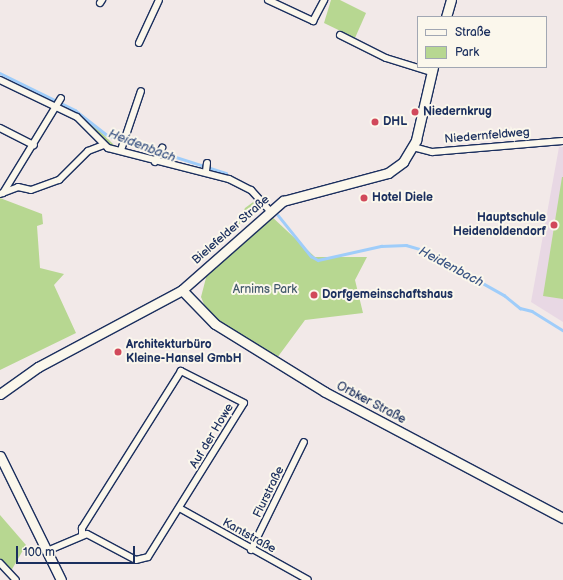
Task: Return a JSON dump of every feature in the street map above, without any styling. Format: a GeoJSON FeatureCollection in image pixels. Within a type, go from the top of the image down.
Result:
{"type":"FeatureCollection","features":[{"type":"Feature","properties":{"kind":"main road"},"geometry":{"type":"LineString","coordinates":[[446,16],[451,0]]}},
{"type":"Feature","properties":{"kind":"main road","name":"Bielefelder Straße"},"geometry":{"type":"LineString","coordinates":[[0,394],[38,367],[182,290],[269,210],[309,192],[388,173],[407,159],[413,147],[432,69]]}},
{"type":"Feature","properties":{"kind":"main road","name":"Orbker Straße"},"geometry":{"type":"LineString","coordinates":[[182,290],[215,324],[253,349],[326,392],[563,518]]}},
{"type":"Feature","properties":{"kind":"main road"},"geometry":{"type":"LineString","coordinates":[[0,456],[61,580]]}},
{"type":"Feature","properties":{"kind":"street"},"geometry":{"type":"LineString","coordinates":[[140,43],[159,0]]}},
{"type":"Feature","properties":{"kind":"street"},"geometry":{"type":"LineString","coordinates":[[268,0],[313,21],[324,0]]}},
{"type":"Feature","properties":{"kind":"street"},"geometry":{"type":"LineString","coordinates":[[340,35],[386,58],[417,65]]}},
{"type":"Feature","properties":{"kind":"street"},"geometry":{"type":"LineString","coordinates":[[0,80],[55,108],[77,117],[104,145],[155,162],[207,167],[251,190],[269,210]]}},
{"type":"Feature","properties":{"kind":"street"},"geometry":{"type":"LineString","coordinates":[[121,150],[140,91]]}},
{"type":"Feature","properties":{"kind":"street"},"geometry":{"type":"LineString","coordinates":[[1,194],[34,145],[61,98]]}},
{"type":"Feature","properties":{"kind":"street"},"geometry":{"type":"LineString","coordinates":[[0,128],[34,145]]}},
{"type":"Feature","properties":{"kind":"street","name":"Niedernfeldweg"},"geometry":{"type":"LineString","coordinates":[[413,147],[432,152],[563,140]]}},
{"type":"Feature","properties":{"kind":"street"},"geometry":{"type":"LineString","coordinates":[[1,194],[18,187],[31,190],[59,180],[88,151],[104,145]]}},
{"type":"Feature","properties":{"kind":"street"},"geometry":{"type":"LineString","coordinates":[[155,162],[161,150]]}},
{"type":"Feature","properties":{"kind":"street","name":"Auf der Howe"},"geometry":{"type":"LineString","coordinates":[[181,371],[244,404],[154,552],[143,559],[136,560],[93,536],[82,534],[82,528],[181,371]]}},
{"type":"Feature","properties":{"kind":"street","name":"Flurstraße"},"geometry":{"type":"LineString","coordinates":[[251,550],[304,442]]}},
{"type":"Feature","properties":{"kind":"street","name":"Kantstraße"},"geometry":{"type":"LineString","coordinates":[[181,509],[251,550],[308,580]]}},
{"type":"Feature","properties":{"kind":"street"},"geometry":{"type":"LineString","coordinates":[[47,551],[82,534]]}},
{"type":"Feature","properties":{"kind":"street"},"geometry":{"type":"LineString","coordinates":[[0,563],[16,580]]}},
{"type":"Feature","properties":{"kind":"shaded area","name":"Hauptschule Heidenoldendorf"},"geometry":{"type":"Polygon","coordinates":[[[559,147],[563,147],[563,322],[531,302],[559,147]]]}},
{"type":"Feature","properties":{"kind":"green space"},"geometry":{"type":"Polygon","coordinates":[[[331,0],[340,0],[366,13],[355,38],[324,23],[331,0]]]}},
{"type":"Feature","properties":{"kind":"green space"},"geometry":{"type":"Polygon","coordinates":[[[79,115],[94,125],[115,146],[108,145],[79,115]]]}},
{"type":"Feature","properties":{"kind":"green space"},"geometry":{"type":"Polygon","coordinates":[[[563,177],[563,299],[543,296],[563,177]]]}},
{"type":"Feature","properties":{"kind":"green space"},"geometry":{"type":"Polygon","coordinates":[[[0,198],[42,214],[43,224],[37,226],[40,268],[64,274],[54,285],[76,333],[0,370],[0,198]]]}},
{"type":"Feature","properties":{"kind":"green space"},"geometry":{"type":"Polygon","coordinates":[[[256,200],[260,205],[236,227],[245,208],[256,200]]]}},
{"type":"Feature","properties":{"kind":"green space","name":"Arnims Park"},"geometry":{"type":"Polygon","coordinates":[[[270,215],[315,257],[367,257],[355,280],[363,313],[305,320],[277,358],[217,319],[206,309],[201,297],[207,274],[270,215]]]}},
{"type":"Feature","properties":{"kind":"green space"},"geometry":{"type":"Polygon","coordinates":[[[0,515],[26,545],[11,571],[0,558],[0,515]]]}},
{"type":"Feature","properties":{"kind":"waterway","name":"Heidenbach"},"geometry":{"type":"LineString","coordinates":[[0,73],[75,110],[107,135],[226,173]]}},
{"type":"Feature","properties":{"kind":"waterway","name":"Heidenbach"},"geometry":{"type":"LineString","coordinates":[[278,215],[311,256],[318,260],[381,246],[406,245],[424,250],[504,295],[520,308],[532,311],[563,330]]}},
{"type":"Feature","properties":{"kind":"place","name":"Niedernkrug"},"geometry":{"type":"Point","coordinates":[415,112]}},
{"type":"Feature","properties":{"kind":"place","name":"DHL"},"geometry":{"type":"Point","coordinates":[375,122]}},
{"type":"Feature","properties":{"kind":"place","name":"Hotel Diele"},"geometry":{"type":"Point","coordinates":[364,198]}},
{"type":"Feature","properties":{"kind":"place","name":"Hauptschule Heidenoldendorf"},"geometry":{"type":"Point","coordinates":[554,225]}},
{"type":"Feature","properties":{"kind":"place","name":"Dorfgemeinschaftshaus"},"geometry":{"type":"Point","coordinates":[314,295]}},
{"type":"Feature","properties":{"kind":"place","name":"Architekturbüro Kleine-Hansel GmbH"},"geometry":{"type":"Point","coordinates":[118,352]}}]}
